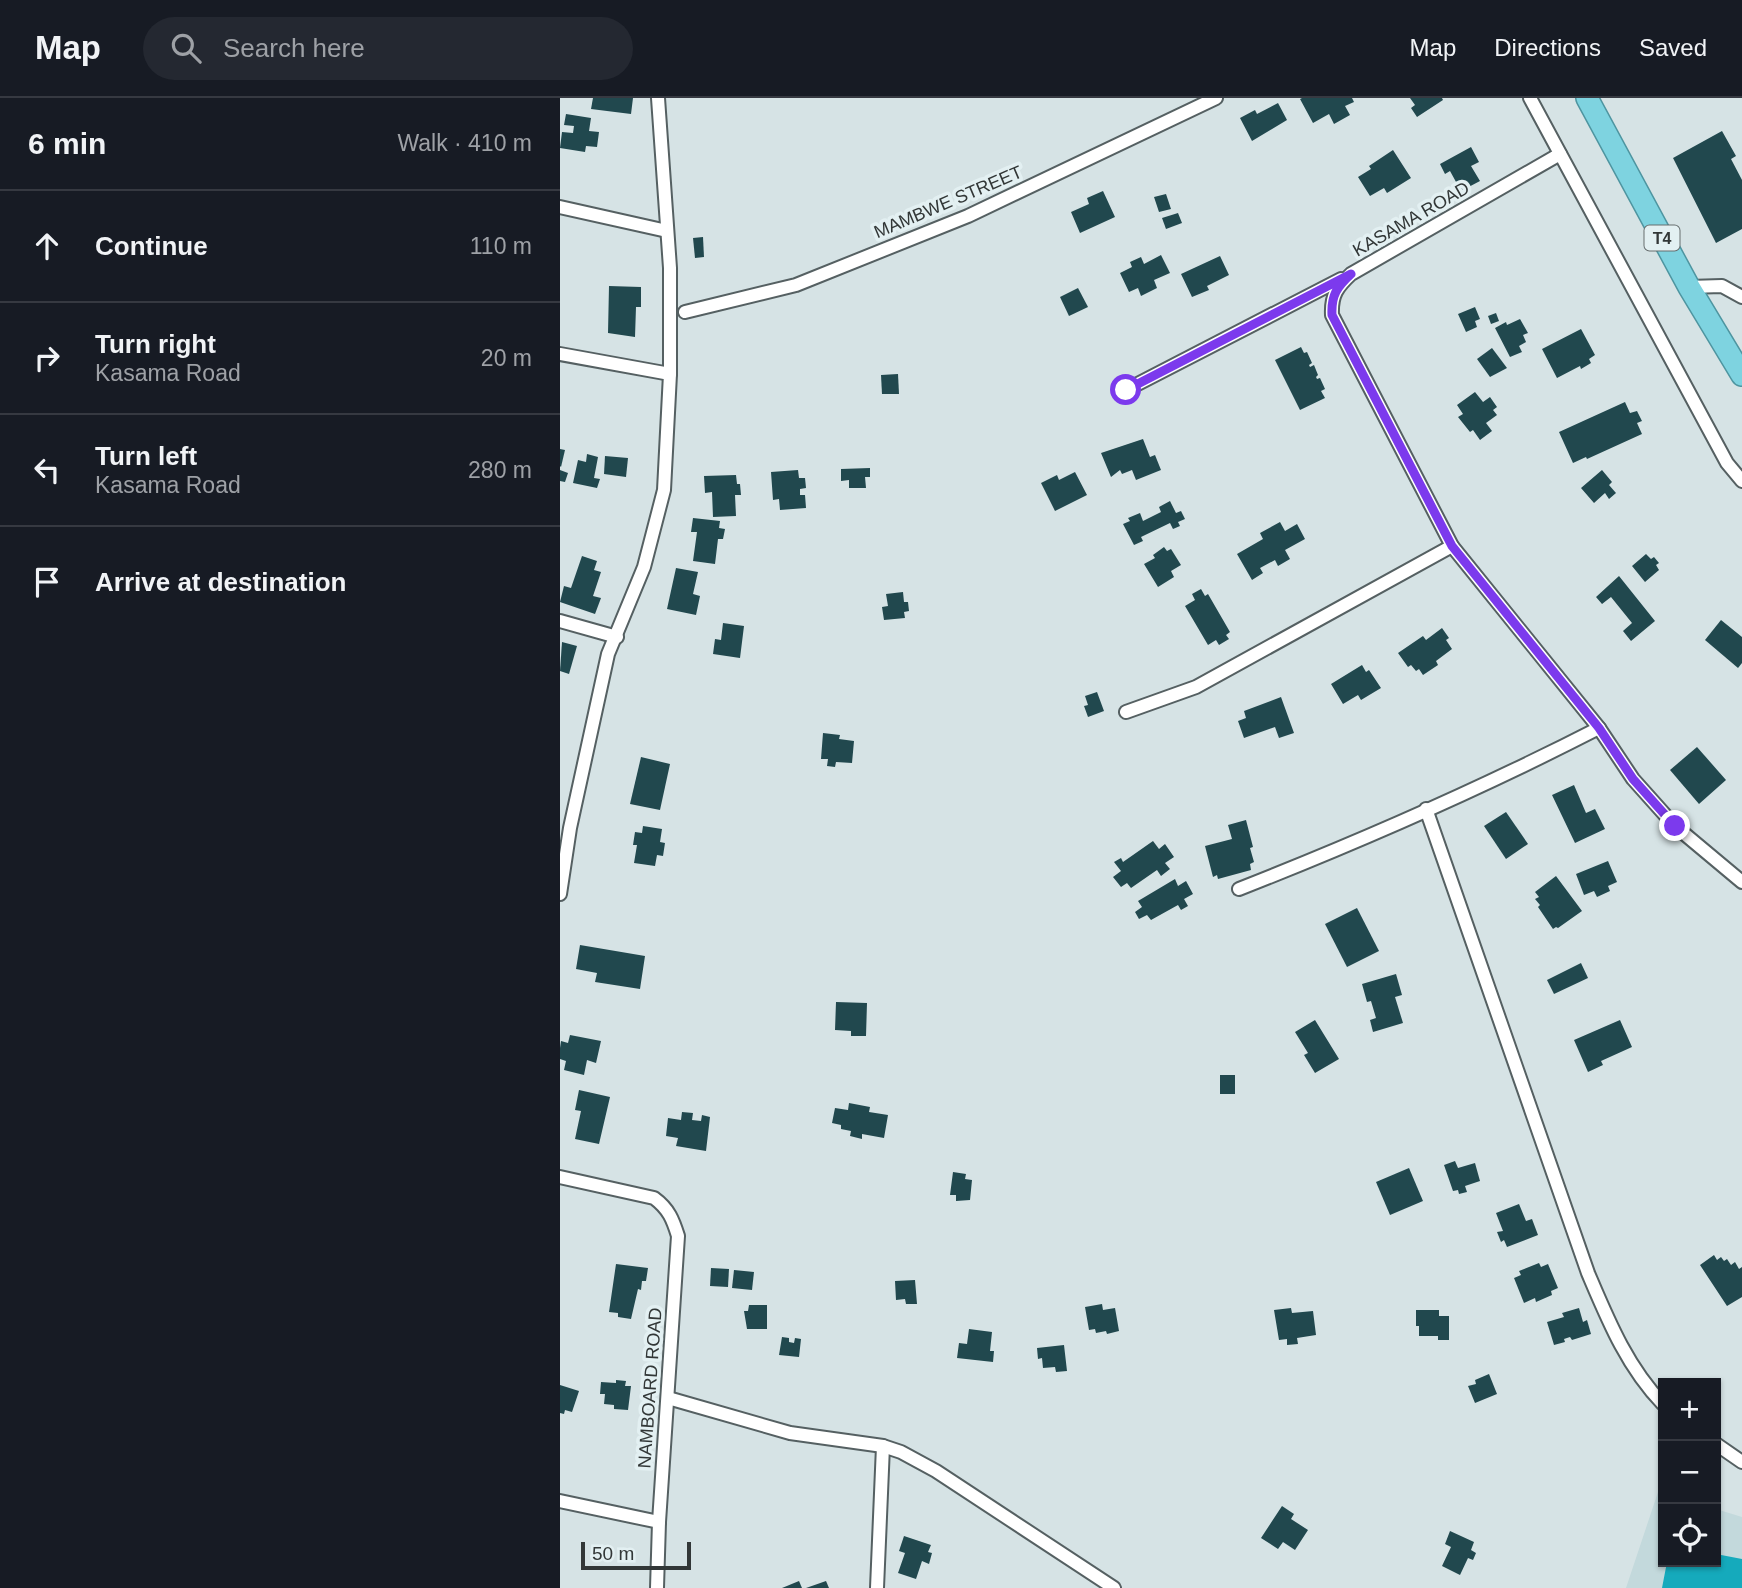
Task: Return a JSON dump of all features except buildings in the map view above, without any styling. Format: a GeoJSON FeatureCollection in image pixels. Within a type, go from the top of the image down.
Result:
{"type":"FeatureCollection","features":[{"type":"Feature","properties":{"kind":"highway","name":"T4"},"geometry":{"type":"LineString","coordinates":[[1587,98],[1689,287],[1742,375]]}},
{"type":"Feature","properties":{"kind":"street"},"geometry":{"type":"LineString","coordinates":[[560,894],[570,828],[608,654],[644,567],[664,490],[670,374],[670,268],[658,98]]}},
{"type":"Feature","properties":{"kind":"street","name":"MAMBWE STREET"},"geometry":{"type":"LineString","coordinates":[[685,312],[796,285],[968,216],[1216,98]]}},
{"type":"Feature","properties":{"kind":"street"},"geometry":{"type":"LineString","coordinates":[[1530,98],[1727,463],[1742,481]]}},
{"type":"Feature","properties":{"kind":"street","name":"KASAMA ROAD"},"geometry":{"type":"LineString","coordinates":[[1560,154],[1351,274],[1338,286],[1331,299],[1332,315],[1452,546],[1599,728],[1633,779],[1675,826],[1742,881]]}},
{"type":"Feature","properties":{"kind":"street"},"geometry":{"type":"LineString","coordinates":[[560,207],[667,231]]}},
{"type":"Feature","properties":{"kind":"street"},"geometry":{"type":"LineString","coordinates":[[1126,390],[1351,274]]}},
{"type":"Feature","properties":{"kind":"street"},"geometry":{"type":"LineString","coordinates":[[1689,287],[1722,286],[1742,297]]}},
{"type":"Feature","properties":{"kind":"street"},"geometry":{"type":"LineString","coordinates":[[560,354],[670,374]]}},
{"type":"Feature","properties":{"kind":"street"},"geometry":{"type":"LineString","coordinates":[[1126,712],[1196,687],[1452,546]]}},
{"type":"Feature","properties":{"kind":"street"},"geometry":{"type":"LineString","coordinates":[[560,621],[617,637]]}},
{"type":"Feature","properties":{"kind":"street"},"geometry":{"type":"LineString","coordinates":[[1239,889],[1319,858],[1535,761],[1599,728]]}},
{"type":"Feature","properties":{"kind":"street"},"geometry":{"type":"LineString","coordinates":[[1426,809],[1588,1273],[1616,1338],[1658,1398]]}},
{"type":"Feature","properties":{"kind":"street","name":"NAMBOARD ROAD"},"geometry":{"type":"LineString","coordinates":[[560,1177],[654,1198],[664,1205],[671,1215],[678,1236],[657,1588]]}},
{"type":"Feature","properties":{"kind":"street"},"geometry":{"type":"LineString","coordinates":[[668,1398],[790,1433],[883,1446],[901,1452],[936,1471],[1114,1588]]}},
{"type":"Feature","properties":{"kind":"street"},"geometry":{"type":"LineString","coordinates":[[877,1588],[883,1446]]}},
{"type":"Feature","properties":{"kind":"street"},"geometry":{"type":"LineString","coordinates":[[1721,1447],[1742,1462]]}},
{"type":"Feature","properties":{"kind":"street"},"geometry":{"type":"LineString","coordinates":[[560,1501],[659,1522]]}},
{"type":"Feature","properties":{"kind":"shaded area"},"geometry":{"type":"Polygon","coordinates":[[[1658,1492],[1658,1567],[1721,1567],[1721,1511],[1742,1517],[1742,1588],[1626,1588],[1658,1492]]]}},
{"type":"Feature","properties":{"kind":"water"},"geometry":{"type":"Polygon","coordinates":[[[1721,1555],[1742,1559],[1742,1588],[1662,1588],[1666,1567],[1721,1567],[1721,1555]]]}},
{"type":"Feature","properties":{"kind":"route"},"geometry":{"type":"LineString","coordinates":[[1126,390],[1351,274],[1338,286],[1331,299],[1332,315],[1452,546],[1599,728],[1633,779],[1675,826]]}}]}
